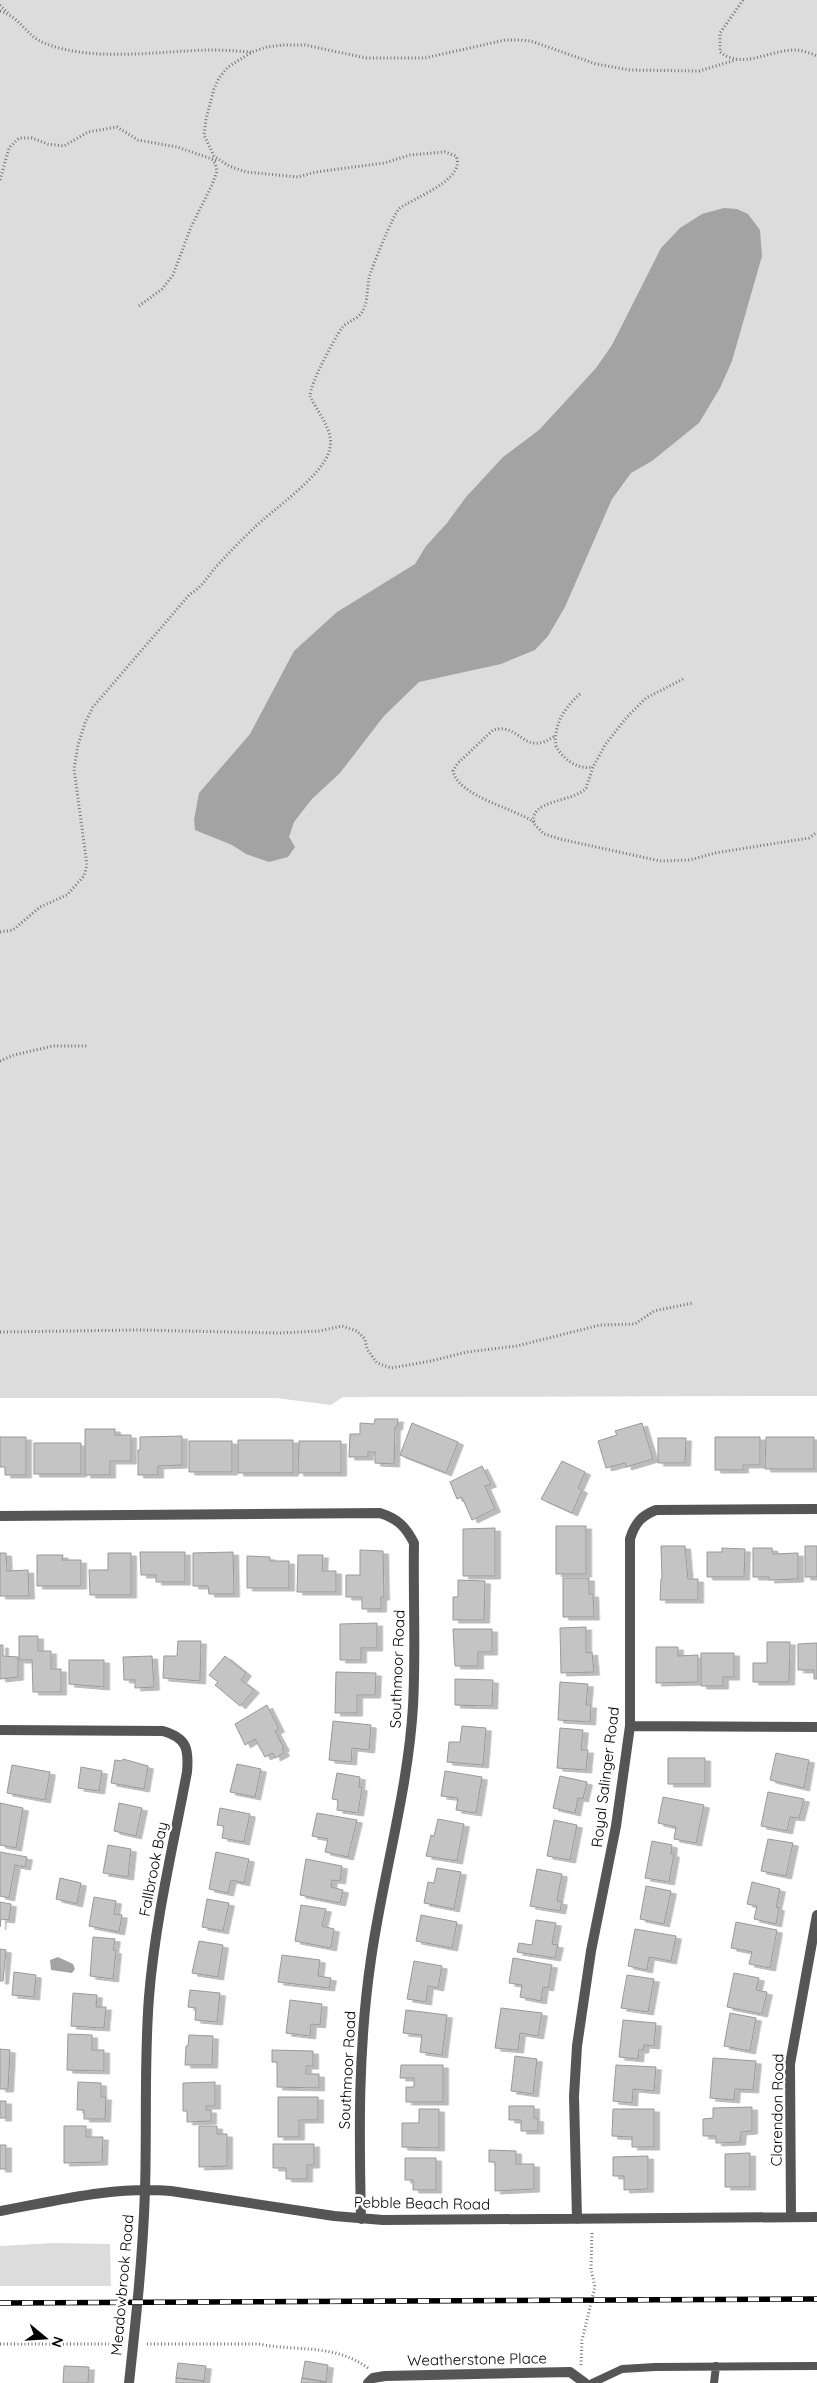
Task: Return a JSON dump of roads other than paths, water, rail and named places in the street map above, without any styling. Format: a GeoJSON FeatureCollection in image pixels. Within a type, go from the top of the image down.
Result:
{"type":"FeatureCollection","features":[{"type":"Feature","properties":{"kind":"street","name":"Royal Salinger Road"},"geometry":{"type":"LineString","coordinates":[[578,2218],[574,2096],[577,2046],[589,1960],[616,1826],[630,1726],[630,1539],[634,1526],[643,1515],[656,1510],[817,1509]]}},
{"type":"Feature","properties":{"kind":"street","name":"Southmoor Road"},"geometry":{"type":"LineString","coordinates":[[0,1516],[380,1513],[396,1519],[407,1529],[414,1543],[413,1706],[407,1763],[371,1958],[363,2024],[359,2102],[361,2219]]}},
{"type":"Feature","properties":{"kind":"street"},"geometry":{"type":"LineString","coordinates":[[630,1726],[817,1727]]}},
{"type":"Feature","properties":{"kind":"street","name":"Fallbrook Bay"},"geometry":{"type":"LineString","coordinates":[[0,1730],[156,1731],[174,1734],[185,1745],[188,1761],[187,1772],[159,1921],[149,1996],[144,2089],[145,2190]]}},
{"type":"Feature","properties":{"kind":"street","name":"Clarendon Road"},"geometry":{"type":"LineString","coordinates":[[791,2217],[790,2064],[817,1915]]}},
{"type":"Feature","properties":{"kind":"street","name":"Pebble Beach Road"},"geometry":{"type":"LineString","coordinates":[[0,2211],[76,2198],[145,2190],[170,2191],[361,2219],[817,2217]]}},
{"type":"Feature","properties":{"kind":"street","name":"Meadowbrook Road"},"geometry":{"type":"LineString","coordinates":[[129,2383],[145,2190]]}},
{"type":"Feature","properties":{"kind":"street","name":"Weatherstone Place"},"geometry":{"type":"LineString","coordinates":[[368,2383],[373,2378],[380,2377],[476,2378],[570,2372],[581,2380]]}},
{"type":"Feature","properties":{"kind":"lane"},"geometry":{"type":"LineString","coordinates":[[714,2383],[716,2366]]}},
{"type":"Feature","properties":{"kind":"lane"},"geometry":{"type":"LineString","coordinates":[[592,2383],[622,2369],[716,2366],[817,2366]]}},
{"type":"Feature","properties":{"kind":"railway"},"geometry":{"type":"LineString","coordinates":[[0,2303],[817,2299]]}}]}
